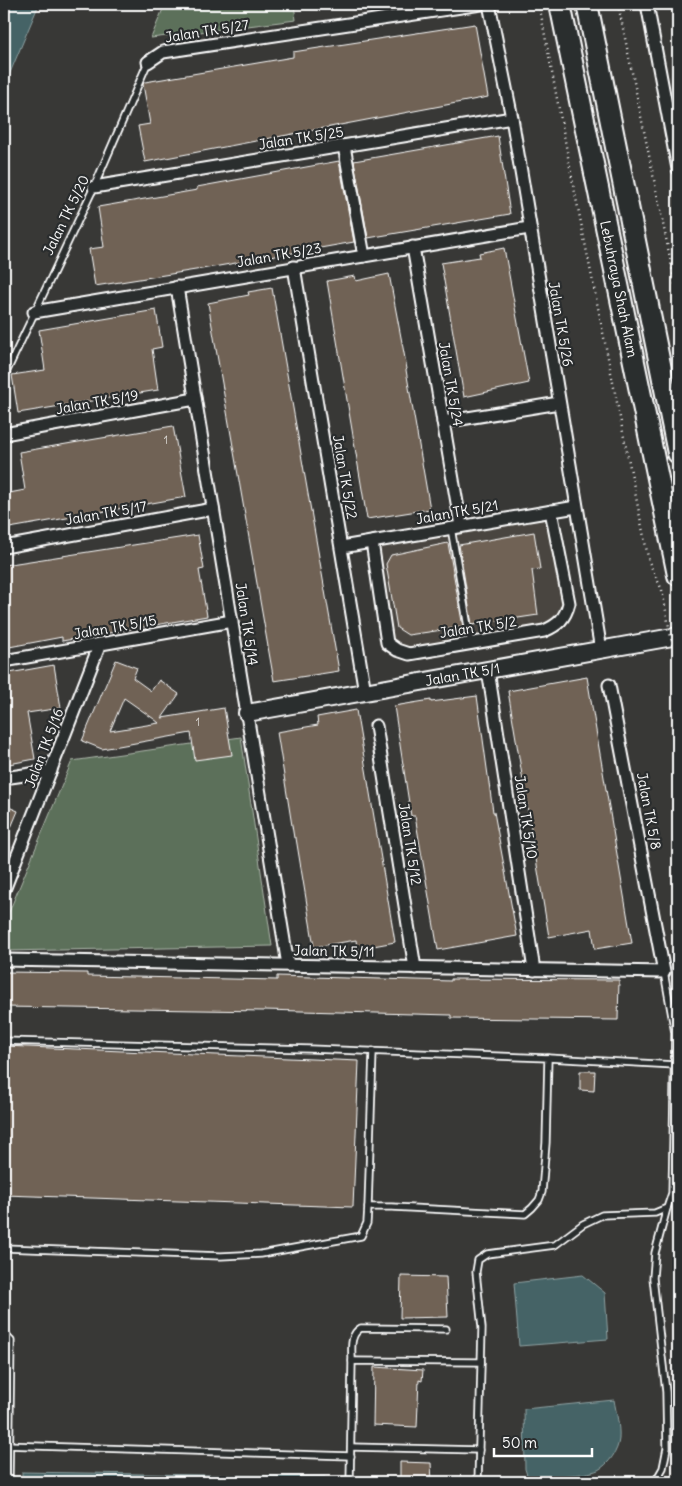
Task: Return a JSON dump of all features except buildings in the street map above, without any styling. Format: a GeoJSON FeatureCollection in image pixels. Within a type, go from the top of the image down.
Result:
{"type":"FeatureCollection","features":[{"type":"Feature","properties":{"kind":"highway","name":"Lebuhraya Shah Alam"},"geometry":{"type":"LineString","coordinates":[[560,4],[678,575]]}},
{"type":"Feature","properties":{"kind":"highway","name":"Lebuhraya Shah Alam"},"geometry":{"type":"LineString","coordinates":[[587,4],[678,453]]}},
{"type":"Feature","properties":{"kind":"street","name":"Jalan TK 5/27"},"geometry":{"type":"LineString","coordinates":[[148,62],[163,52],[481,4]]}},
{"type":"Feature","properties":{"kind":"street","name":"Jalan TK 5/26"},"geometry":{"type":"LineString","coordinates":[[489,4],[512,118],[601,650]]}},
{"type":"Feature","properties":{"kind":"street"},"geometry":{"type":"LineString","coordinates":[[647,4],[673,108],[678,169]]}},
{"type":"Feature","properties":{"kind":"street","name":"Jalan TK 5/25"},"geometry":{"type":"LineString","coordinates":[[94,187],[512,118]]}},
{"type":"Feature","properties":{"kind":"street"},"geometry":{"type":"LineString","coordinates":[[344,146],[364,256]]}},
{"type":"Feature","properties":{"kind":"street","name":"Jalan TK 5/23"},"geometry":{"type":"LineString","coordinates":[[34,312],[529,228]]}},
{"type":"Feature","properties":{"kind":"street","name":"Jalan TK 5/24"},"geometry":{"type":"LineString","coordinates":[[413,247],[443,422],[456,527]]}},
{"type":"Feature","properties":{"kind":"street","name":"Jalan TK 5/22"},"geometry":{"type":"LineString","coordinates":[[294,267],[365,692]]}},
{"type":"Feature","properties":{"kind":"street","name":"Jalan TK 5/14"},"geometry":{"type":"LineString","coordinates":[[177,288],[288,965]]}},
{"type":"Feature","properties":{"kind":"street","name":"Jalan TK 5/19"},"geometry":{"type":"LineString","coordinates":[[4,434],[195,399]]}},
{"type":"Feature","properties":{"kind":"street"},"geometry":{"type":"LineString","coordinates":[[443,422],[559,402]]}},
{"type":"Feature","properties":{"kind":"street","name":"Jalan TK 5/21"},"geometry":{"type":"LineString","coordinates":[[342,547],[576,507]]}},
{"type":"Feature","properties":{"kind":"street","name":"Jalan TK 5/17"},"geometry":{"type":"LineString","coordinates":[[4,547],[213,510]]}},
{"type":"Feature","properties":{"kind":"street","name":"Jalan TK 5/2"},"geometry":{"type":"LineString","coordinates":[[372,542],[387,643],[397,650],[409,654],[544,632],[557,626],[566,615],[569,603],[551,511]]}},
{"type":"Feature","properties":{"kind":"street","name":"Jalan TK 5/15"},"geometry":{"type":"LineString","coordinates":[[4,662],[232,621]]}},
{"type":"Feature","properties":{"kind":"street","name":"Jalan TK 5/1"},"geometry":{"type":"LineString","coordinates":[[247,713],[678,636]]}},
{"type":"Feature","properties":{"kind":"street","name":"Jalan TK 5/16"},"geometry":{"type":"LineString","coordinates":[[4,890],[100,644]]}},
{"type":"Feature","properties":{"kind":"street","name":"Jalan TK 5/10"},"geometry":{"type":"LineString","coordinates":[[488,670],[534,970]]}},
{"type":"Feature","properties":{"kind":"street","name":"Jalan TK 5/8"},"geometry":{"type":"LineString","coordinates":[[609,686],[664,972]]}},
{"type":"Feature","properties":{"kind":"street","name":"Jalan TK 5/12"},"geometry":{"type":"LineString","coordinates":[[376,726],[415,968]]}},
{"type":"Feature","properties":{"kind":"street"},"geometry":{"type":"LineString","coordinates":[[4,778],[51,771]]}},
{"type":"Feature","properties":{"kind":"street","name":"Jalan TK 5/11"},"geometry":{"type":"LineString","coordinates":[[4,960],[664,972]]}},
{"type":"Feature","properties":{"kind":"lane","name":"Jalan TK 5/20"},"geometry":{"type":"LineString","coordinates":[[4,377],[94,187],[148,62]]}},
{"type":"Feature","properties":{"kind":"lane"},"geometry":{"type":"LineString","coordinates":[[456,527],[471,644]]}},
{"type":"Feature","properties":{"kind":"lane"},"geometry":{"type":"LineString","coordinates":[[656,1482],[663,1468],[667,1448],[666,1401],[653,1278],[655,1253],[672,1193],[675,1033],[664,972]]}},
{"type":"Feature","properties":{"kind":"lane"},"geometry":{"type":"LineString","coordinates":[[4,1041],[373,1051],[674,1065]]}},
{"type":"Feature","properties":{"kind":"lane"},"geometry":{"type":"LineString","coordinates":[[4,1248],[221,1256],[261,1254],[361,1236],[367,1223],[368,1208],[373,1051]]}},
{"type":"Feature","properties":{"kind":"lane"},"geometry":{"type":"LineString","coordinates":[[368,1208],[392,1206],[525,1214],[539,1200],[542,1192],[546,1143],[548,1058]]}},
{"type":"Feature","properties":{"kind":"lane"},"geometry":{"type":"LineString","coordinates":[[478,1482],[482,1328],[476,1272],[478,1260],[488,1254],[555,1245],[583,1224],[602,1215],[655,1213],[667,1208]]}},
{"type":"Feature","properties":{"kind":"lane"},"geometry":{"type":"LineString","coordinates":[[350,1482],[352,1361],[355,1331],[361,1328],[446,1329]]}},
{"type":"Feature","properties":{"kind":"lane"},"geometry":{"type":"LineString","coordinates":[[4,1334],[10,1341],[7,1445],[8,1482]]}},
{"type":"Feature","properties":{"kind":"lane"},"geometry":{"type":"LineString","coordinates":[[352,1361],[481,1362]]}},
{"type":"Feature","properties":{"kind":"lane"},"geometry":{"type":"LineString","coordinates":[[7,1445],[351,1456]]}},
{"type":"Feature","properties":{"kind":"lane"},"geometry":{"type":"LineString","coordinates":[[351,1447],[479,1450]]}},
{"type":"Feature","properties":{"kind":"path"},"geometry":{"type":"LineString","coordinates":[[539,4],[649,562],[662,590],[678,675]]}},
{"type":"Feature","properties":{"kind":"path"},"geometry":{"type":"LineString","coordinates":[[618,4],[678,297]]}},
{"type":"Feature","properties":{"kind":"shaded area"},"geometry":{"type":"Polygon","coordinates":[[[548,516],[564,604],[554,622],[542,627],[409,648],[400,646],[392,640],[378,547],[548,516]]]}},
{"type":"Feature","properties":{"kind":"green space"},"geometry":{"type":"Polygon","coordinates":[[[165,4],[294,4],[296,20],[151,38],[165,4]]]}},
{"type":"Feature","properties":{"kind":"green space"},"geometry":{"type":"Polygon","coordinates":[[[241,737],[272,946],[4,951],[4,924],[72,761],[241,737]]]}},
{"type":"Feature","properties":{"kind":"water"},"geometry":{"type":"Polygon","coordinates":[[[4,4],[39,4],[4,87],[4,4]]]}},
{"type":"Feature","properties":{"kind":"water"},"geometry":{"type":"Polygon","coordinates":[[[583,1275],[605,1293],[608,1339],[519,1346],[514,1283],[583,1275]]]}},
{"type":"Feature","properties":{"kind":"water"},"geometry":{"type":"Polygon","coordinates":[[[614,1400],[619,1439],[615,1452],[606,1464],[592,1472],[532,1477],[527,1475],[525,1469],[524,1409],[614,1400]]]}},
{"type":"Feature","properties":{"kind":"water"},"geometry":{"type":"Polygon","coordinates":[[[22,1472],[325,1477],[325,1482],[22,1482],[22,1472]]]}}]}
